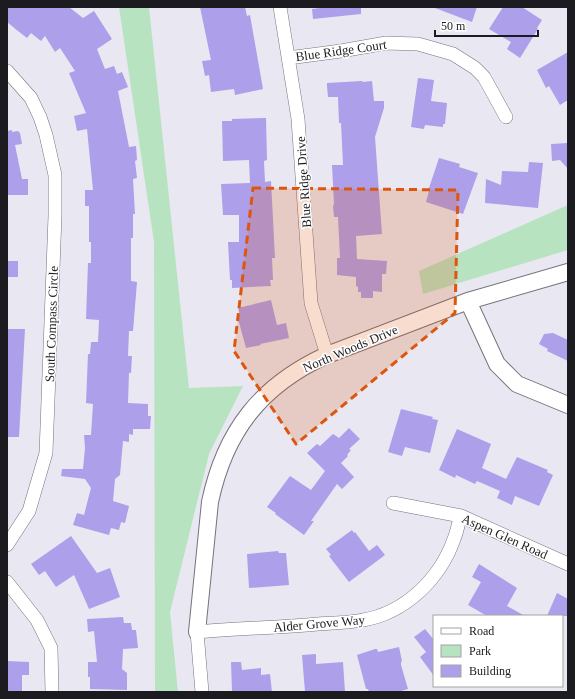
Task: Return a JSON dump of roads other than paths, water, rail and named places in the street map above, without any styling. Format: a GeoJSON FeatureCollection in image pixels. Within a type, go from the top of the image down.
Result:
{"type":"FeatureCollection","features":[{"type":"Feature","properties":{"kind":"street","name":"Blue Ridge Drive"},"geometry":{"type":"LineString","coordinates":[[280,7],[298,119],[311,303],[327,355]]}},
{"type":"Feature","properties":{"kind":"street","name":"Blue Ridge Court"},"geometry":{"type":"LineString","coordinates":[[288,58],[386,43],[418,44],[453,54],[475,68],[484,77],[506,117]]}},
{"type":"Feature","properties":{"kind":"street","name":"South Compass Circle"},"geometry":{"type":"LineString","coordinates":[[7,71],[31,98],[40,116],[55,175],[55,216],[46,453],[29,511],[7,545]]}},
{"type":"Feature","properties":{"kind":"street","name":"North Woods Drive"},"geometry":{"type":"LineString","coordinates":[[196,632],[210,502],[214,482],[220,464],[238,428],[250,412],[277,384],[310,363],[327,355],[468,302],[568,272]]}},
{"type":"Feature","properties":{"kind":"street"},"geometry":{"type":"LineString","coordinates":[[468,302],[497,364],[517,384],[568,405]]}},
{"type":"Feature","properties":{"kind":"street","name":"Aspen Glen Road"},"geometry":{"type":"LineString","coordinates":[[393,503],[460,516],[568,564]]}},
{"type":"Feature","properties":{"kind":"street","name":"Alder Grove Way"},"geometry":{"type":"LineString","coordinates":[[196,632],[285,627],[362,620],[388,612],[411,598],[439,569],[454,540],[460,516]]}},
{"type":"Feature","properties":{"kind":"street"},"geometry":{"type":"LineString","coordinates":[[7,582],[37,620],[51,648],[52,692]]}},
{"type":"Feature","properties":{"kind":"street"},"geometry":{"type":"LineString","coordinates":[[196,632],[202,692]]}}]}
